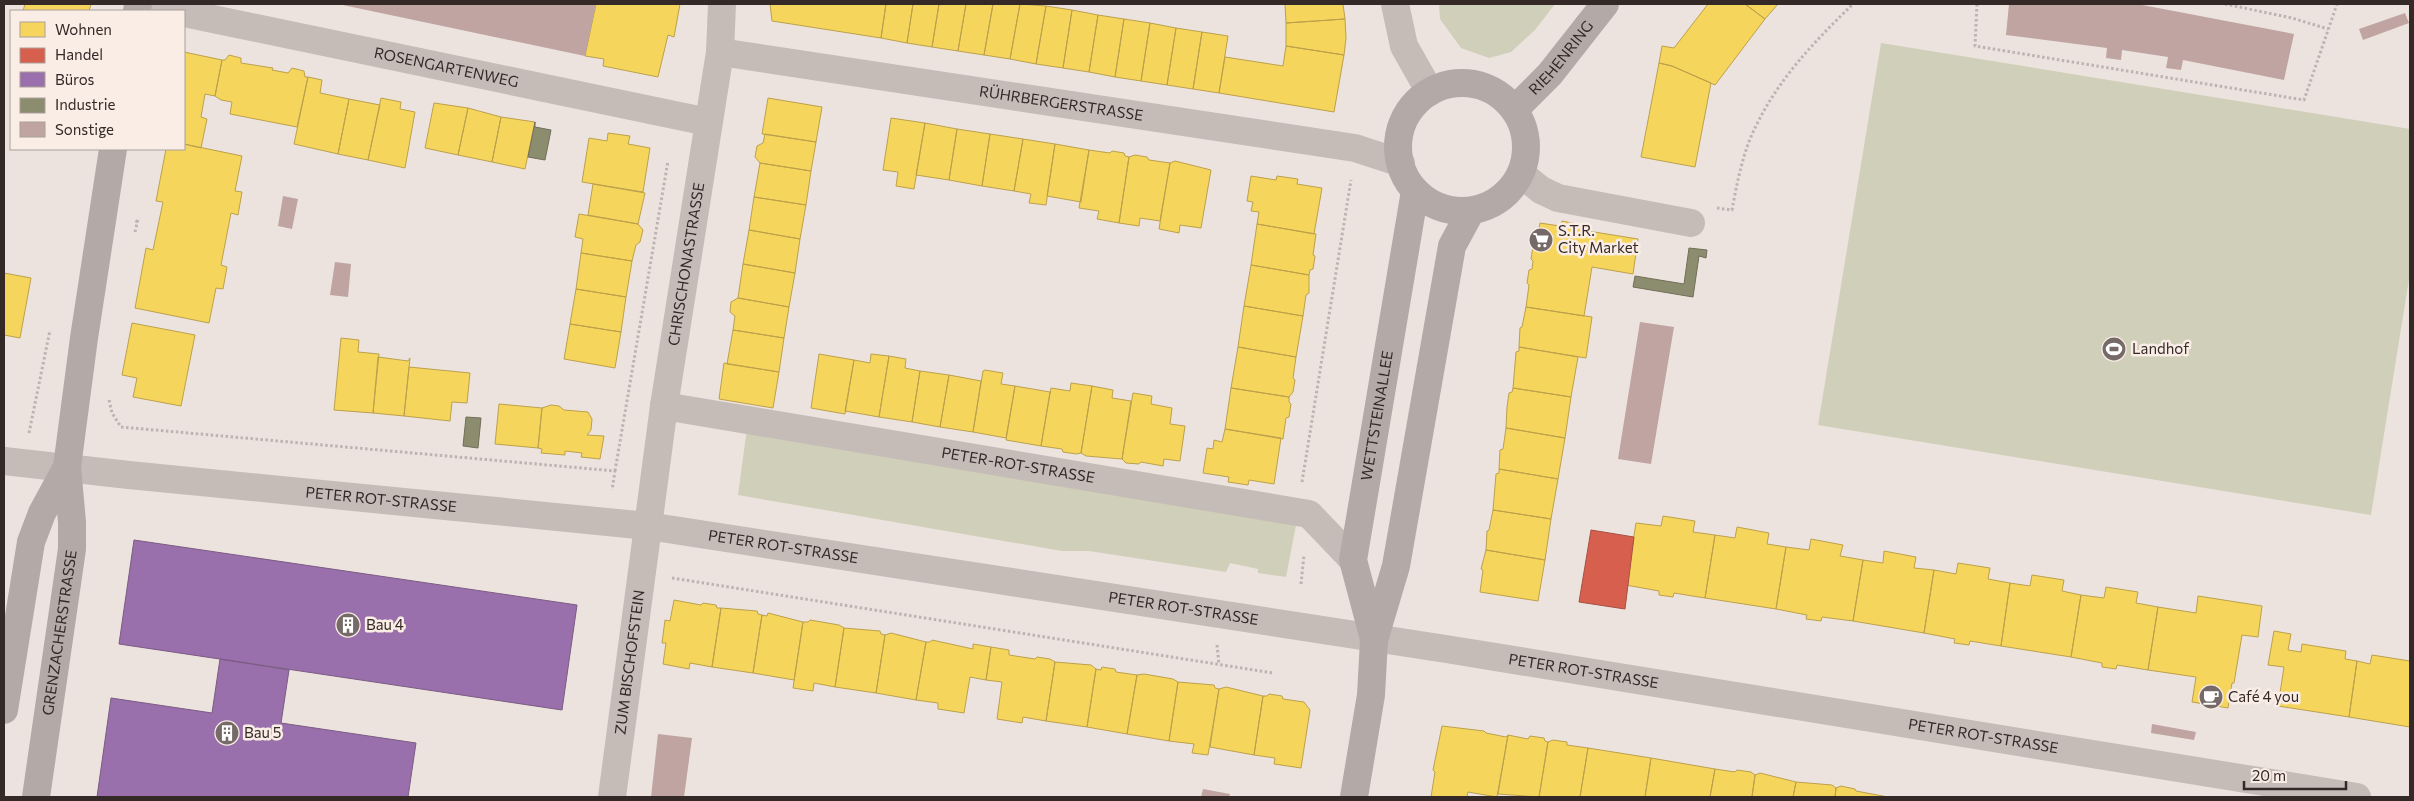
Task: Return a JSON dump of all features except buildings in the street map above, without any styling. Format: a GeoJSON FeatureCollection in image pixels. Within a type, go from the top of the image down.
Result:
{"type":"FeatureCollection","features":[{"type":"Feature","properties":{"kind":"main road","name":"RIEHENRING"},"geometry":{"type":"LineString","coordinates":[[1514,109],[1550,74],[1605,4]]}},
{"type":"Feature","properties":{"kind":"main road"},"geometry":{"type":"LineString","coordinates":[[1456,82],[1473,83],[1486,87],[1502,96],[1514,109],[1524,126],[1527,152],[1521,174],[1511,189],[1499,200],[1486,208],[1471,211],[1452,210],[1433,204],[1415,191],[1405,177],[1398,144],[1402,123],[1413,106],[1430,92],[1456,82]]}},
{"type":"Feature","properties":{"kind":"main road","name":"GRENZACHERSTRASSE"},"geometry":{"type":"LineString","coordinates":[[36,797],[72,549],[68,467],[84,338],[113,150]]}},
{"type":"Feature","properties":{"kind":"main road","name":"WETTSTEINALLEE"},"geometry":{"type":"LineString","coordinates":[[1374,640],[1353,560],[1415,191]]}},
{"type":"Feature","properties":{"kind":"main road","name":"WETTSTEINALLEE"},"geometry":{"type":"LineString","coordinates":[[1354,797],[1371,695],[1374,640],[1396,566],[1452,246],[1471,211]]}},
{"type":"Feature","properties":{"kind":"main road","name":"GRENZACHERSTRASSE"},"geometry":{"type":"LineString","coordinates":[[4,710],[30,542],[42,513],[68,467]]}},
{"type":"Feature","properties":{"kind":"street"},"geometry":{"type":"LineString","coordinates":[[139,4],[170,10]]}},
{"type":"Feature","properties":{"kind":"street","name":"CHRISCHONASTRASSE"},"geometry":{"type":"LineString","coordinates":[[648,526],[664,406],[720,52],[722,4]]}},
{"type":"Feature","properties":{"kind":"street"},"geometry":{"type":"LineString","coordinates":[[1395,4],[1404,46],[1430,92]]}},
{"type":"Feature","properties":{"kind":"street","name":"ROSENGARTENWEG"},"geometry":{"type":"LineString","coordinates":[[185,13],[708,122]]}},
{"type":"Feature","properties":{"kind":"street","name":"RÜHRBERGERSTRASSE"},"geometry":{"type":"LineString","coordinates":[[720,52],[1355,148],[1401,163]]}},
{"type":"Feature","properties":{"kind":"street"},"geometry":{"type":"LineString","coordinates":[[1521,174],[1541,190],[1558,198],[1691,223]]}},
{"type":"Feature","properties":{"kind":"street","name":"PETER-ROT-STRASSE"},"geometry":{"type":"LineString","coordinates":[[664,406],[1309,514]]}},
{"type":"Feature","properties":{"kind":"street","name":"PETER ROT-STRASSE"},"geometry":{"type":"LineString","coordinates":[[4,461],[648,526],[1374,640],[2275,791],[2357,797]]}},
{"type":"Feature","properties":{"kind":"street"},"geometry":{"type":"LineString","coordinates":[[1309,514],[1353,560]]}},
{"type":"Feature","properties":{"kind":"street","name":"ZUM BISCHOFSTEIN"},"geometry":{"type":"LineString","coordinates":[[612,797],[648,526]]}},
{"type":"Feature","properties":{"kind":"path"},"geometry":{"type":"LineString","coordinates":[[1691,223],[1707,206],[1732,210],[1755,127],[1782,80],[1816,40],[1853,4]]}},
{"type":"Feature","properties":{"kind":"path"},"geometry":{"type":"LineString","coordinates":[[1977,4],[1975,46],[2304,100],[2337,4]]}},
{"type":"Feature","properties":{"kind":"path"},"geometry":{"type":"LineString","coordinates":[[2225,4],[2292,18],[2328,30]]}},
{"type":"Feature","properties":{"kind":"path"},"geometry":{"type":"LineString","coordinates":[[608,521],[676,115]]}},
{"type":"Feature","properties":{"kind":"path"},"geometry":{"type":"LineString","coordinates":[[1301,584],[1309,514],[1300,496],[1352,178]]}},
{"type":"Feature","properties":{"kind":"path"},"geometry":{"type":"LineString","coordinates":[[134,427],[615,471]]}},
{"type":"Feature","properties":{"kind":"path"},"geometry":{"type":"LineString","coordinates":[[642,573],[1273,673]]}},
{"type":"Feature","properties":{"kind":"path"},"geometry":{"type":"LineString","coordinates":[[1217,642],[1219,664]]}},
{"type":"Feature","properties":{"kind":"green space"},"geometry":{"type":"Polygon","coordinates":[[[1439,4],[1555,4],[1535,30],[1511,52],[1489,58],[1461,48],[1440,19],[1439,4]]]}},
{"type":"Feature","properties":{"kind":"green space","name":"Landhof"},"geometry":{"type":"Polygon","coordinates":[[[1881,43],[2410,129],[2410,273],[2371,515],[1818,425],[1881,43]]]}},
{"type":"Feature","properties":{"kind":"green space"},"geometry":{"type":"Polygon","coordinates":[[[747,428],[1297,520],[1286,577],[1258,573],[1258,569],[1230,563],[1226,572],[1089,551],[1062,551],[738,495],[747,428]]]}},
{"type":"Feature","properties":{"kind":"place","name":"S.T.R. City Market"},"geometry":{"type":"Point","coordinates":[1541,240]}},
{"type":"Feature","properties":{"kind":"place","name":"Landhof"},"geometry":{"type":"Point","coordinates":[2114,349]}},
{"type":"Feature","properties":{"kind":"place","name":"Bau 4"},"geometry":{"type":"Point","coordinates":[348,625]}},
{"type":"Feature","properties":{"kind":"place","name":"Café 4 you"},"geometry":{"type":"Point","coordinates":[2211,697]}},
{"type":"Feature","properties":{"kind":"place","name":"Bau 5"},"geometry":{"type":"Point","coordinates":[227,733]}}]}
